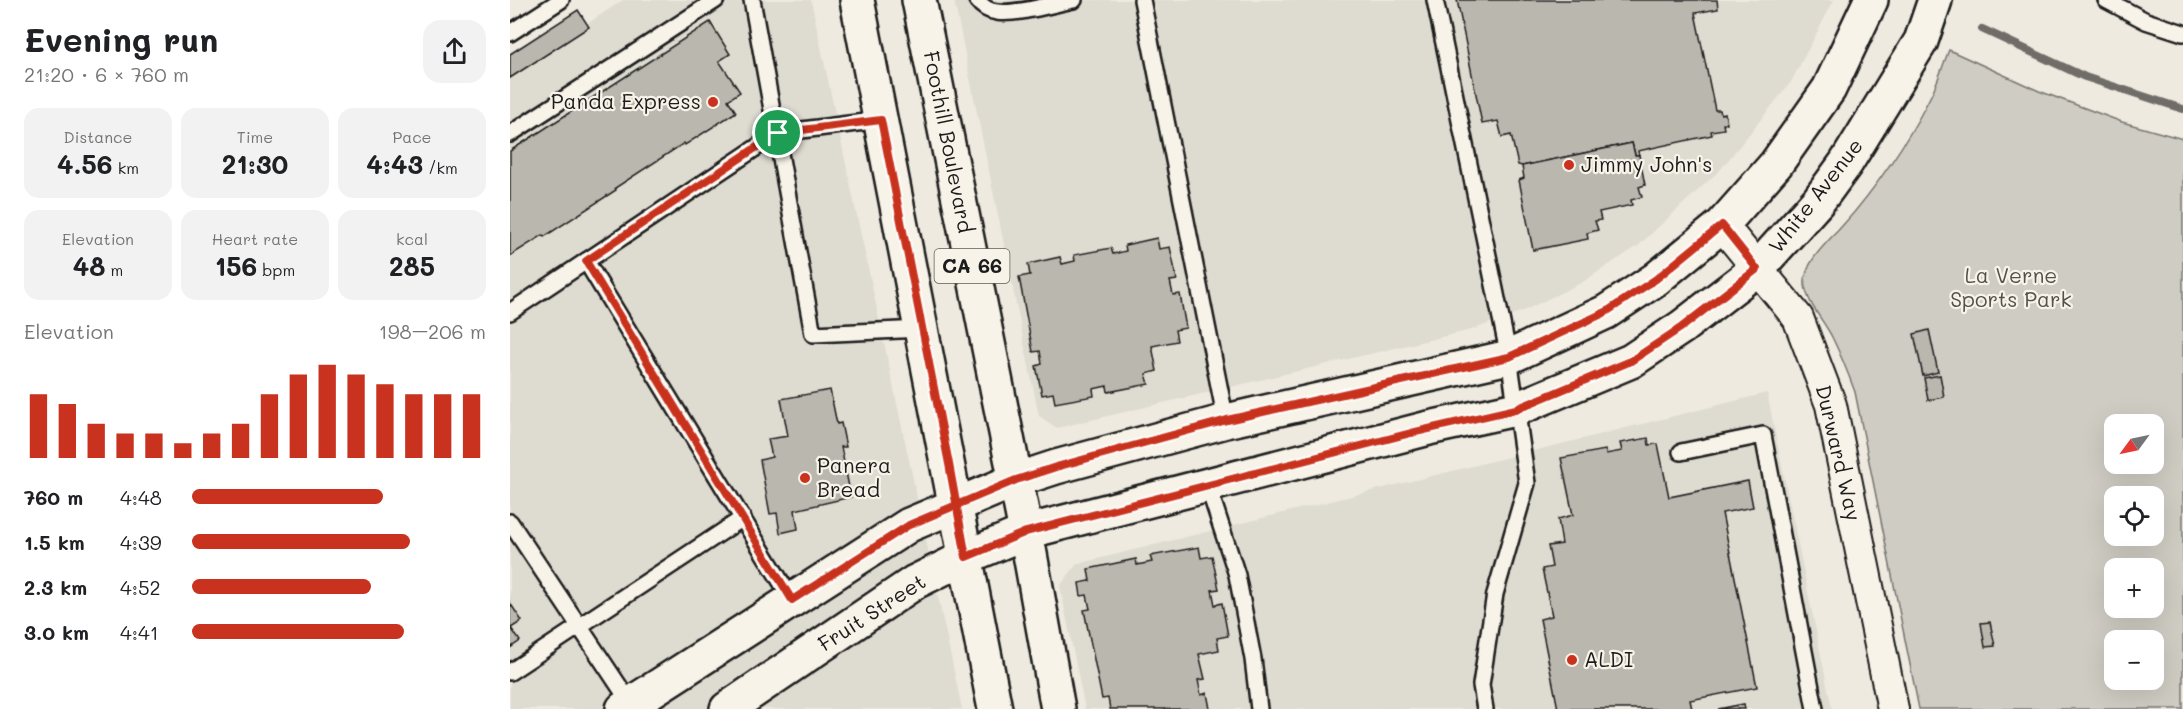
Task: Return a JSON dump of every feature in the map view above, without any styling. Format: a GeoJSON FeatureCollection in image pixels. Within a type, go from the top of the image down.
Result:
{"type":"FeatureCollection","features":[{"type":"Feature","properties":{"kind":"main road","name":"CA 66"},"geometry":{"type":"LineString","coordinates":[[857,0],[995,709]]}},
{"type":"Feature","properties":{"kind":"main road","name":"Foothill Boulevard"},"geometry":{"type":"LineString","coordinates":[[919,0],[1016,480],[1058,709]]}},
{"type":"Feature","properties":{"kind":"main road"},"geometry":{"type":"LineString","coordinates":[[627,707],[909,525],[955,504],[1056,467],[1227,420],[1509,357],[1606,312],[1656,279],[1722,225],[1776,164],[1801,132],[1829,89],[1871,0]]}},
{"type":"Feature","properties":{"kind":"main road","name":"White Avenue"},"geometry":{"type":"LineString","coordinates":[[1026,532],[1411,433],[1516,409],[1631,361],[1682,327],[1757,269],[1819,200],[1846,163],[1921,41],[1935,0]]}},
{"type":"Feature","properties":{"kind":"main road","name":"Fruit Street"},"geometry":{"type":"LineString","coordinates":[[727,709],[915,582],[966,557],[1026,532]]}},
{"type":"Feature","properties":{"kind":"street","name":"Durward Way"},"geometry":{"type":"LineString","coordinates":[[1722,225],[1798,318],[1831,405],[1893,709]]}},
{"type":"Feature","properties":{"kind":"lane"},"geometry":{"type":"LineString","coordinates":[[510,33],[561,0]]}},
{"type":"Feature","properties":{"kind":"lane"},"geometry":{"type":"LineString","coordinates":[[510,134],[716,0]]}},
{"type":"Feature","properties":{"kind":"lane"},"geometry":{"type":"LineString","coordinates":[[752,0],[813,334],[922,329]]}},
{"type":"Feature","properties":{"kind":"lane"},"geometry":{"type":"LineString","coordinates":[[977,0],[983,8],[996,12],[1010,12],[1074,0]]}},
{"type":"Feature","properties":{"kind":"lane"},"geometry":{"type":"LineString","coordinates":[[1142,0],[1227,420]]}},
{"type":"Feature","properties":{"kind":"lane"},"geometry":{"type":"LineString","coordinates":[[1435,0],[1509,357],[1527,483],[1495,594],[1481,685],[1485,709]]}},
{"type":"Feature","properties":{"kind":"lane"},"geometry":{"type":"LineString","coordinates":[[2106,0],[2146,21],[2183,33]]}},
{"type":"Feature","properties":{"kind":"lane"},"geometry":{"type":"LineString","coordinates":[[510,312],[778,133],[881,120]]}},
{"type":"Feature","properties":{"kind":"lane"},"geometry":{"type":"LineString","coordinates":[[586,261],[792,600]]}},
{"type":"Feature","properties":{"kind":"lane"},"geometry":{"type":"LineString","coordinates":[[1681,452],[1763,435],[1815,709]]}},
{"type":"Feature","properties":{"kind":"lane"},"geometry":{"type":"LineString","coordinates":[[1209,486],[1236,574],[1259,709]]}},
{"type":"Feature","properties":{"kind":"lane"},"geometry":{"type":"LineString","coordinates":[[510,672],[743,518]]}},
{"type":"Feature","properties":{"kind":"lane"},"geometry":{"type":"LineString","coordinates":[[510,522],[579,626],[627,707]]}},
{"type":"Feature","properties":{"kind":"shaded area"},"geometry":{"type":"Polygon","coordinates":[[[623,0],[811,0],[962,709],[510,709],[510,75],[623,0]]]}},
{"type":"Feature","properties":{"kind":"shaded area"},"geometry":{"type":"Polygon","coordinates":[[[954,0],[1834,0],[1791,82],[1721,169],[1638,246],[1581,283],[1523,311],[1471,330],[1057,428],[1039,416],[954,0]]]}},
{"type":"Feature","properties":{"kind":"shaded area"},"geometry":{"type":"Polygon","coordinates":[[[1767,393],[1832,709],[1085,709],[1060,586],[1077,564],[1767,393]]]}},
{"type":"Feature","properties":{"kind":"green space","name":"La Verne Sports Park"},"geometry":{"type":"Polygon","coordinates":[[[1949,50],[2039,91],[2122,122],[2183,139],[2183,709],[1919,709],[1855,392],[1829,331],[1806,292],[1805,276],[1812,260],[1866,197],[1889,166],[1910,133],[1937,82],[1949,50]]]}},
{"type":"Feature","properties":{"kind":"building"},"geometry":{"type":"Polygon","coordinates":[[[1457,0],[1717,0],[1718,9],[1695,13],[1715,110],[1720,110],[1721,114],[1725,113],[1727,123],[1723,124],[1724,129],[1711,131],[1712,135],[1638,151],[1639,155],[1635,155],[1632,143],[1518,165],[1511,135],[1502,137],[1498,121],[1482,124],[1457,0]]]}},
{"type":"Feature","properties":{"kind":"building"},"geometry":{"type":"Polygon","coordinates":[[[578,10],[589,27],[510,78],[510,54],[578,10]]]}},
{"type":"Feature","properties":{"kind":"building"},"geometry":{"type":"Polygon","coordinates":[[[710,22],[730,54],[719,61],[740,92],[728,100],[736,112],[685,145],[684,143],[544,237],[543,235],[510,256],[510,151],[710,22]]]}},
{"type":"Feature","properties":{"kind":"building"},"geometry":{"type":"Polygon","coordinates":[[[1632,143],[1635,155],[1639,155],[1645,185],[1639,187],[1642,197],[1631,200],[1632,205],[1599,212],[1601,220],[1595,221],[1598,230],[1587,233],[1588,239],[1533,250],[1519,180],[1524,178],[1522,166],[1632,143]]]}},
{"type":"Feature","properties":{"kind":"building"},"geometry":{"type":"Polygon","coordinates":[[[1157,238],[1159,249],[1170,247],[1177,280],[1170,281],[1173,295],[1180,294],[1186,328],[1175,330],[1177,341],[1152,346],[1157,371],[1146,374],[1149,384],[1108,392],[1107,386],[1093,389],[1094,396],[1055,403],[1053,393],[1042,395],[1036,366],[1042,364],[1040,351],[1033,352],[1019,277],[1030,275],[1028,264],[1060,257],[1062,264],[1075,261],[1074,255],[1111,248],[1113,254],[1126,251],[1125,245],[1157,238]]]}},
{"type":"Feature","properties":{"kind":"building"},"geometry":{"type":"Polygon","coordinates":[[[1929,330],[1938,372],[1923,376],[1914,334],[1929,330]]]}},
{"type":"Feature","properties":{"kind":"building"},"geometry":{"type":"Polygon","coordinates":[[[1940,375],[1944,397],[1928,400],[1924,378],[1940,375]]]}},
{"type":"Feature","properties":{"kind":"building","name":"Panera Bread"},"geometry":{"type":"Polygon","coordinates":[[[830,390],[837,424],[841,423],[846,447],[841,447],[851,497],[795,510],[798,529],[780,533],[777,513],[770,514],[760,460],[772,457],[768,439],[788,436],[781,399],[830,390]]]}},
{"type":"Feature","properties":{"kind":"building"},"geometry":{"type":"Polygon","coordinates":[[[1648,438],[1649,445],[1658,444],[1669,497],[1748,481],[1753,507],[1722,513],[1757,687],[1690,700],[1692,709],[1558,709],[1540,619],[1552,616],[1542,569],[1552,567],[1548,546],[1562,544],[1558,519],[1573,515],[1561,458],[1605,450],[1606,454],[1622,451],[1620,443],[1648,438]]]}},
{"type":"Feature","properties":{"kind":"building"},"geometry":{"type":"Polygon","coordinates":[[[1199,547],[1201,558],[1212,556],[1219,589],[1212,590],[1215,605],[1222,603],[1228,636],[1217,638],[1219,650],[1199,654],[1205,679],[1198,680],[1201,695],[1207,693],[1210,709],[1110,709],[1108,698],[1102,699],[1084,610],[1090,609],[1087,595],[1081,596],[1079,583],[1090,581],[1088,569],[1136,559],[1137,565],[1152,562],[1150,556],[1199,547]]]}},
{"type":"Feature","properties":{"kind":"building"},"geometry":{"type":"Polygon","coordinates":[[[510,603],[522,621],[511,628],[520,641],[510,648],[510,603]]]}},
{"type":"Feature","properties":{"kind":"building"},"geometry":{"type":"Polygon","coordinates":[[[1990,622],[1995,646],[1985,647],[1981,623],[1990,622]]]}},
{"type":"Feature","properties":{"kind":"building"},"geometry":{"type":"Polygon","coordinates":[[[1744,704],[1745,709],[1718,709],[1744,704]]]}},
{"type":"Feature","properties":{"kind":"waterway"},"geometry":{"type":"LineString","coordinates":[[1982,29],[2085,77],[2183,109]]}},
{"type":"Feature","properties":{"kind":"place","name":"Panda Express"},"geometry":{"type":"Point","coordinates":[713,102]}},
{"type":"Feature","properties":{"kind":"place","name":"Jimmy John's"},"geometry":{"type":"Point","coordinates":[1569,165]}},
{"type":"Feature","properties":{"kind":"place","name":"Panera Bread"},"geometry":{"type":"Point","coordinates":[805,478]}},
{"type":"Feature","properties":{"kind":"place","name":"ALDI"},"geometry":{"type":"Point","coordinates":[1572,660]}},
{"type":"Feature","properties":{"kind":"route"},"geometry":{"type":"LineString","coordinates":[[778,133],[586,261],[792,600],[909,525],[955,504],[1016,480],[1227,420],[1509,357],[1606,312],[1656,279],[1722,225],[1757,269],[1682,327],[1631,361],[1516,409],[1429,428],[1026,532],[966,557],[955,504],[949,464],[881,120],[778,133]]}}]}
